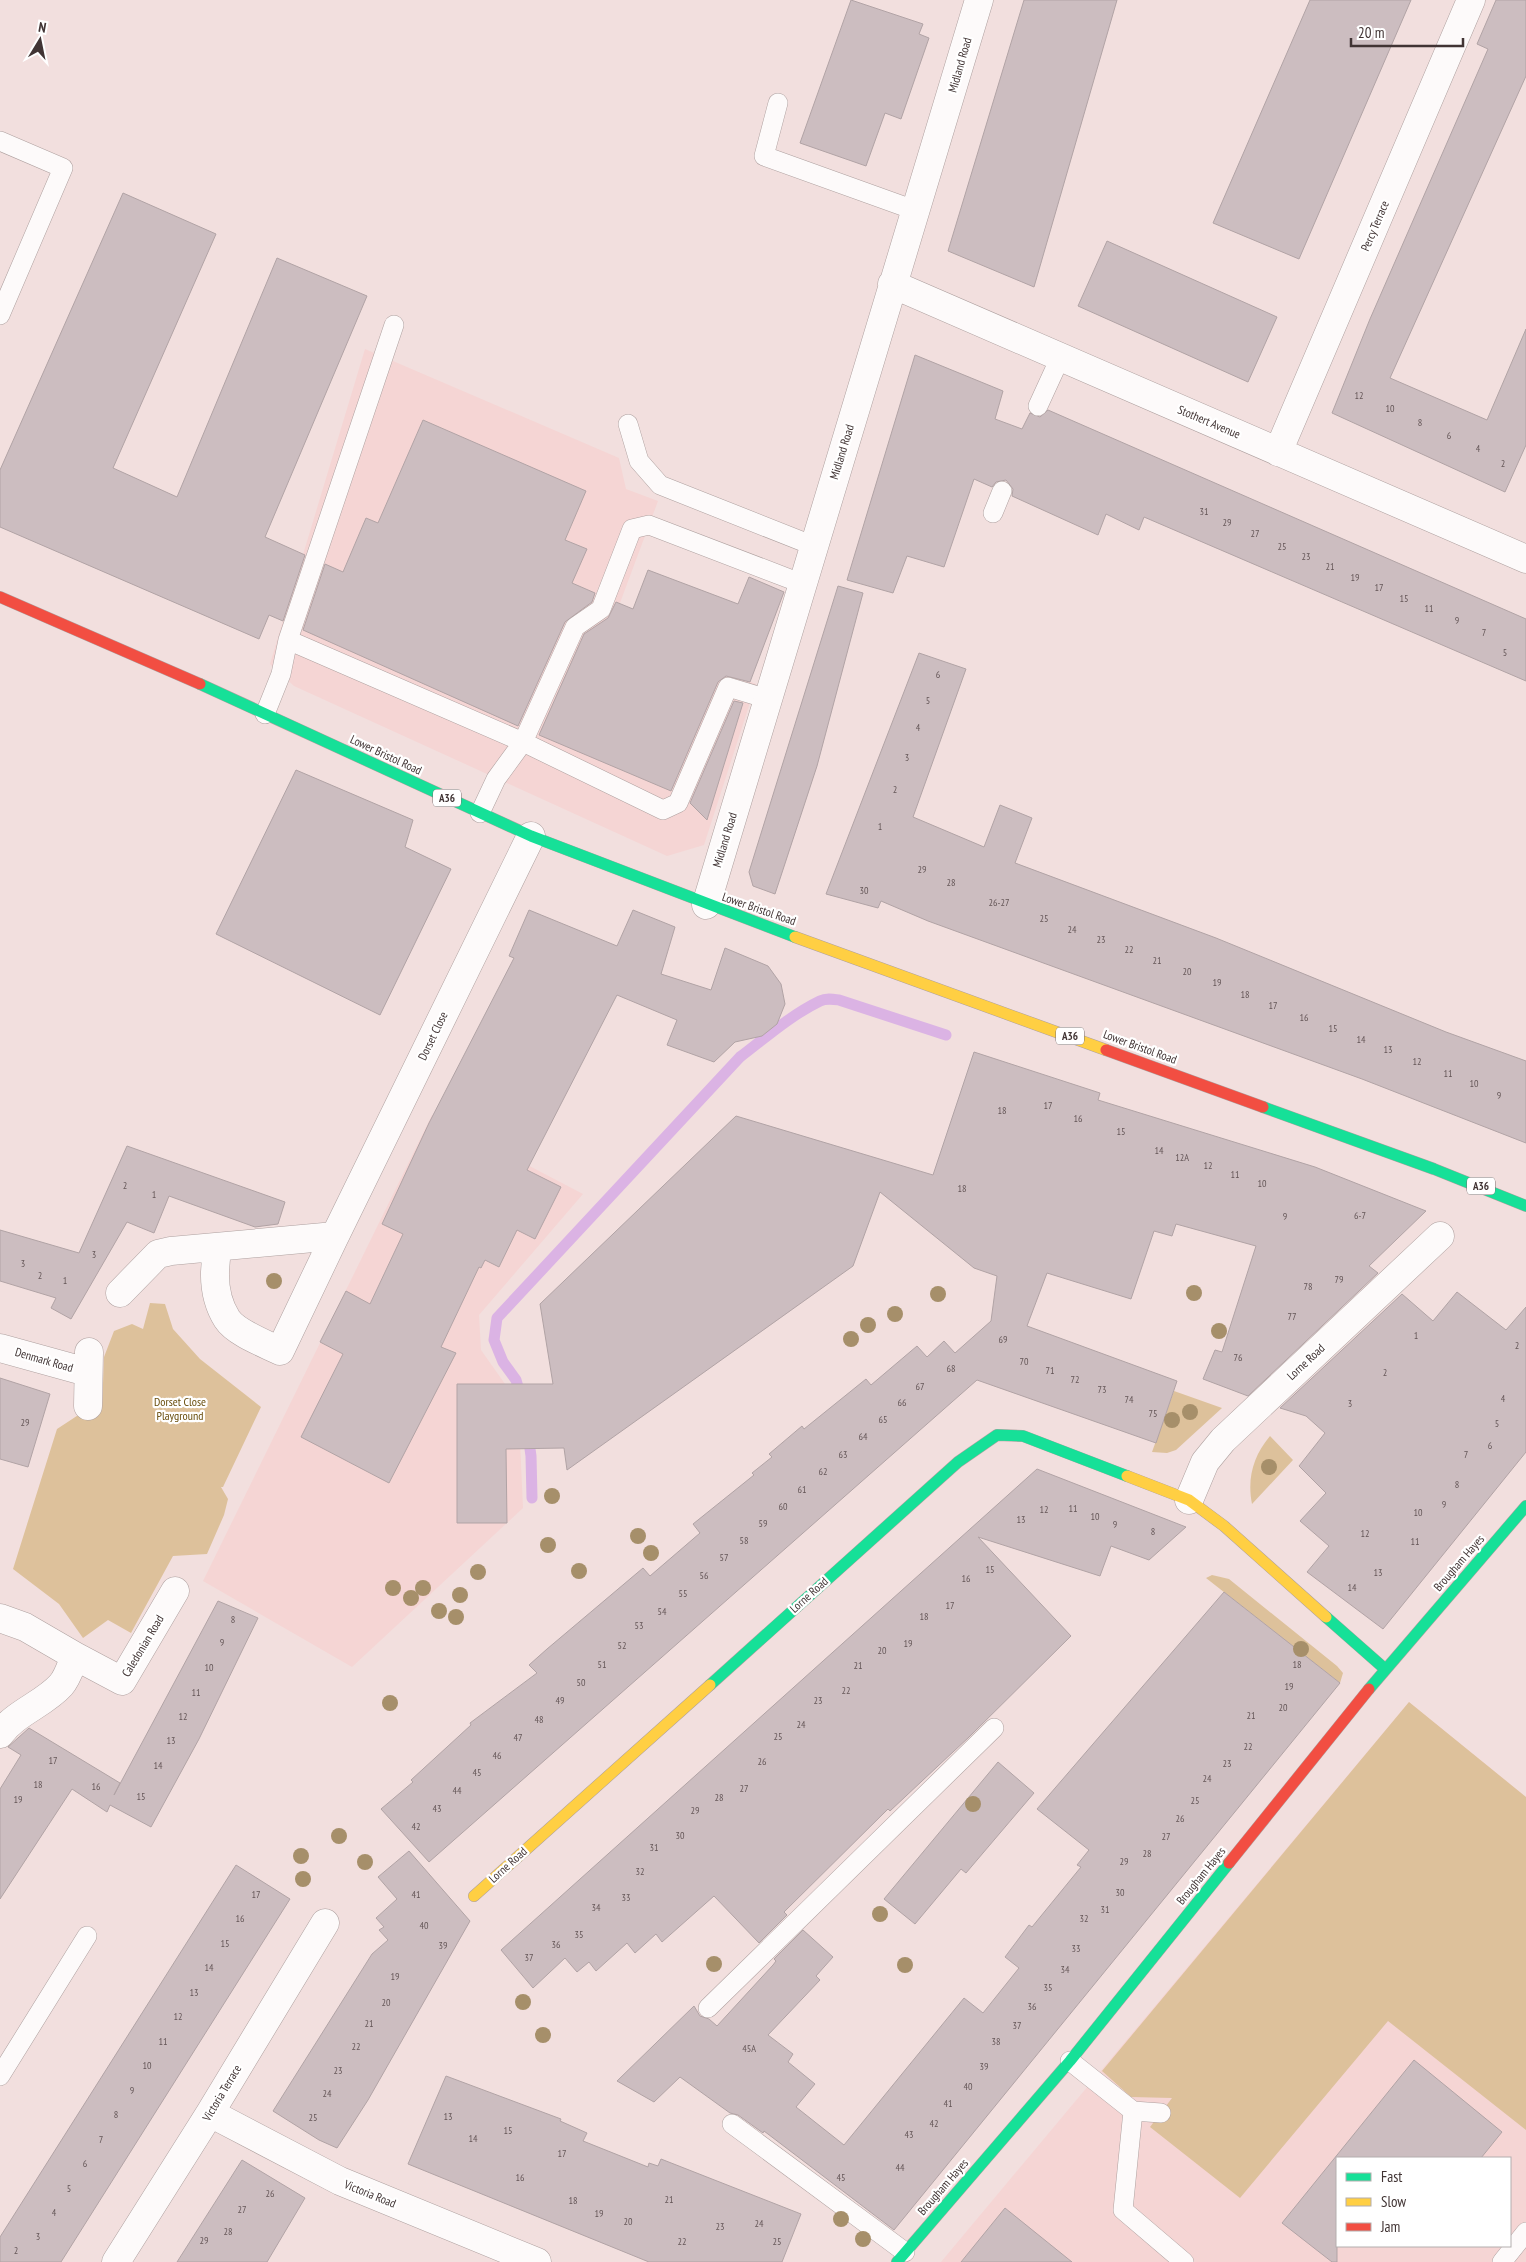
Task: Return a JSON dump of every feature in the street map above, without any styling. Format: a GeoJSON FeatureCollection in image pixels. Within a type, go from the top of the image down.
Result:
{"type":"FeatureCollection","features":[{"type":"Feature","properties":{"kind":"main road","name":"Lower Bristol Road"},"geometry":{"type":"LineString","coordinates":[[0,597],[193,680],[531,836],[706,905],[1434,1169],[1526,1206]]}},
{"type":"Feature","properties":{"kind":"main road","name":"Lorne Road"},"geometry":{"type":"LineString","coordinates":[[474,1896],[958,1462],[997,1435],[1023,1436],[1189,1500],[1224,1526],[1385,1669]]}},
{"type":"Feature","properties":{"kind":"main road","name":"Brougham Hayes"},"geometry":{"type":"LineString","coordinates":[[901,2257],[1070,2061],[1385,1669],[1526,1506]]}},
{"type":"Feature","properties":{"kind":"street","name":"Midland Road"},"geometry":{"type":"LineString","coordinates":[[706,905],[892,284],[917,211],[979,0]]}},
{"type":"Feature","properties":{"kind":"street","name":"Percy Terrace"},"geometry":{"type":"LineString","coordinates":[[1278,452],[1471,0]]}},
{"type":"Feature","properties":{"kind":"street","name":"Stothert Avenue"},"geometry":{"type":"LineString","coordinates":[[892,284],[1278,452],[1524,552]]}},
{"type":"Feature","properties":{"kind":"street","name":"Dorset Close"},"geometry":{"type":"LineString","coordinates":[[218,1247],[213,1272],[218,1296],[228,1320],[253,1338],[280,1351],[334,1236],[531,836]]}},
{"type":"Feature","properties":{"kind":"street"},"geometry":{"type":"LineString","coordinates":[[120,1293],[158,1254],[171,1251],[334,1236]]}},
{"type":"Feature","properties":{"kind":"street","name":"Lorne Road"},"geometry":{"type":"LineString","coordinates":[[1189,1500],[1205,1462],[1223,1440],[1440,1236]]}},
{"type":"Feature","properties":{"kind":"street","name":"Denmark Road"},"geometry":{"type":"LineString","coordinates":[[0,1348],[88,1362],[88,1406]]}},
{"type":"Feature","properties":{"kind":"street","name":"Caledonian Road"},"geometry":{"type":"LineString","coordinates":[[0,1618],[25,1627],[122,1681],[176,1591]]}},
{"type":"Feature","properties":{"kind":"street"},"geometry":{"type":"LineString","coordinates":[[0,1734],[22,1714],[47,1698],[63,1683],[75,1656]]}},
{"type":"Feature","properties":{"kind":"street","name":"Victoria Terrace"},"geometry":{"type":"LineString","coordinates":[[116,2262],[210,2113],[325,1923]]}},
{"type":"Feature","properties":{"kind":"street","name":"Victoria Road"},"geometry":{"type":"LineString","coordinates":[[210,2113],[340,2181],[537,2262]]}},
{"type":"Feature","properties":{"kind":"lane"},"geometry":{"type":"LineString","coordinates":[[778,103],[764,156],[917,211]]}},
{"type":"Feature","properties":{"kind":"lane"},"geometry":{"type":"LineString","coordinates":[[0,142],[64,168],[0,315]]}},
{"type":"Feature","properties":{"kind":"lane"},"geometry":{"type":"LineString","coordinates":[[265,714],[281,674],[288,640],[394,325]]}},
{"type":"Feature","properties":{"kind":"lane"},"geometry":{"type":"LineString","coordinates":[[1038,406],[1060,358]]}},
{"type":"Feature","properties":{"kind":"lane"},"geometry":{"type":"LineString","coordinates":[[628,424],[639,461],[660,485],[814,546]]}},
{"type":"Feature","properties":{"kind":"lane"},"geometry":{"type":"LineString","coordinates":[[993,513],[1002,492]]}},
{"type":"Feature","properties":{"kind":"lane"},"geometry":{"type":"LineString","coordinates":[[480,813],[496,779],[523,742],[575,627],[601,609],[632,529],[649,525],[803,584]]}},
{"type":"Feature","properties":{"kind":"lane"},"geometry":{"type":"LineString","coordinates":[[288,640],[523,742],[663,810],[678,803],[728,687],[768,699]]}},
{"type":"Feature","properties":{"kind":"lane"},"geometry":{"type":"LineString","coordinates":[[708,2008],[994,1728]]}},
{"type":"Feature","properties":{"kind":"lane"},"geometry":{"type":"LineString","coordinates":[[0,2076],[87,1936]]}},
{"type":"Feature","properties":{"kind":"lane"},"geometry":{"type":"LineString","coordinates":[[1070,2061],[1133,2110],[1160,2114]]}},
{"type":"Feature","properties":{"kind":"lane"},"geometry":{"type":"LineString","coordinates":[[1133,2110],[1123,2210],[1184,2262]]}},
{"type":"Feature","properties":{"kind":"lane"},"geometry":{"type":"LineString","coordinates":[[732,2124],[826,2191],[901,2257]]}},
{"type":"Feature","properties":{"kind":"lane"},"geometry":{"type":"LineString","coordinates":[[1502,2262],[1526,2232]]}},
{"type":"Feature","properties":{"kind":"shaded area"},"geometry":{"type":"Polygon","coordinates":[[[365,349],[619,458],[626,489],[658,501],[611,627],[756,684],[704,845],[667,856],[294,686],[270,664],[365,349]]]}},
{"type":"Feature","properties":{"kind":"shaded area"},"geometry":{"type":"Polygon","coordinates":[[[432,1115],[583,1194],[479,1315],[481,1350],[510,1391],[519,1419],[523,1508],[352,1667],[203,1581],[432,1115]]]}},
{"type":"Feature","properties":{"kind":"shaded area"},"geometry":{"type":"Polygon","coordinates":[[[1409,1702],[1526,1797],[1526,2262],[941,2262],[1409,1702]]]}},
{"type":"Feature","properties":{"kind":"green space","name":"Dorset Close Playground"},"geometry":{"type":"Polygon","coordinates":[[[150,1303],[165,1304],[173,1329],[200,1359],[261,1407],[223,1487],[221,1487],[228,1499],[224,1515],[207,1554],[173,1556],[131,1633],[108,1620],[83,1638],[59,1604],[13,1569],[57,1429],[86,1410],[102,1409],[104,1357],[114,1331],[132,1324],[143,1329],[150,1303]]]}},
{"type":"Feature","properties":{"kind":"green space"},"geometry":{"type":"Polygon","coordinates":[[[1174,1391],[1222,1408],[1176,1450],[1167,1453],[1152,1452],[1174,1391]]]}},
{"type":"Feature","properties":{"kind":"green space"},"geometry":{"type":"Polygon","coordinates":[[[1270,1436],[1293,1460],[1252,1504],[1250,1486],[1253,1468],[1259,1452],[1270,1436]]]}},
{"type":"Feature","properties":{"kind":"green space"},"geometry":{"type":"Polygon","coordinates":[[[1212,1575],[1229,1579],[1337,1666],[1343,1673],[1340,1683],[1206,1578],[1212,1575]]]}},
{"type":"Feature","properties":{"kind":"green space"},"geometry":{"type":"Polygon","coordinates":[[[1409,1702],[1526,1797],[1526,2130],[1388,2021],[1240,2198],[1150,2127],[1172,2098],[1131,2097],[1102,2071],[1409,1702]]]}},
{"type":"Feature","properties":{"kind":"building"},"geometry":{"type":"Polygon","coordinates":[[[851,0],[923,24],[919,34],[929,38],[901,119],[885,113],[866,166],[800,143],[851,0]]]}},
{"type":"Feature","properties":{"kind":"building"},"geometry":{"type":"Polygon","coordinates":[[[1024,0],[1117,0],[1034,287],[948,251],[1024,0]]]}},
{"type":"Feature","properties":{"kind":"building"},"geometry":{"type":"Polygon","coordinates":[[[1310,0],[1411,0],[1299,259],[1213,223],[1310,0]]]}},
{"type":"Feature","properties":{"kind":"building"},"geometry":{"type":"Polygon","coordinates":[[[1496,0],[1526,0],[1526,76],[1390,378],[1487,420],[1526,329],[1526,445],[1505,492],[1332,413],[1370,319],[1488,49],[1477,44],[1496,0]]]}},
{"type":"Feature","properties":{"kind":"building"},"geometry":{"type":"Polygon","coordinates":[[[123,193],[216,234],[113,468],[177,497],[277,258],[367,296],[265,537],[305,555],[283,621],[269,615],[259,639],[0,527],[0,470],[123,193]]]}},
{"type":"Feature","properties":{"kind":"building"},"geometry":{"type":"Polygon","coordinates":[[[1107,241],[1277,317],[1248,382],[1078,306],[1107,241]]]}},
{"type":"Feature","properties":{"kind":"building"},"geometry":{"type":"Polygon","coordinates":[[[915,355],[1003,391],[995,419],[1022,429],[1030,413],[1040,417],[1048,410],[1526,619],[1526,681],[1144,517],[1139,530],[1106,514],[1098,535],[1012,496],[1013,489],[1006,480],[996,482],[992,487],[974,479],[944,567],[907,556],[893,593],[847,580],[915,355]]]}},
{"type":"Feature","properties":{"kind":"building"},"geometry":{"type":"Polygon","coordinates":[[[423,420],[586,491],[565,540],[587,549],[572,583],[595,593],[592,602],[565,622],[518,726],[303,630],[325,564],[343,572],[366,518],[378,523],[423,420]]]}},
{"type":"Feature","properties":{"kind":"building"},"geometry":{"type":"Polygon","coordinates":[[[648,570],[738,604],[749,577],[784,592],[750,682],[726,676],[718,682],[671,791],[539,735],[584,634],[608,618],[616,602],[633,609],[648,570]]]}},
{"type":"Feature","properties":{"kind":"building"},"geometry":{"type":"Polygon","coordinates":[[[838,586],[863,593],[817,766],[775,894],[753,886],[749,872],[838,586]]]}},
{"type":"Feature","properties":{"kind":"building"},"geometry":{"type":"Polygon","coordinates":[[[919,653],[966,669],[913,817],[984,847],[1000,805],[1032,818],[1015,863],[1216,938],[1446,1032],[1526,1061],[1526,1143],[1362,1079],[928,921],[881,901],[878,908],[826,894],[919,653]]]}},
{"type":"Feature","properties":{"kind":"building"},"geometry":{"type":"Polygon","coordinates":[[[734,701],[743,703],[707,820],[690,803],[734,701]]]}},
{"type":"Feature","properties":{"kind":"building"},"geometry":{"type":"Polygon","coordinates":[[[296,770],[413,820],[405,847],[451,869],[380,1015],[216,934],[296,770]]]}},
{"type":"Feature","properties":{"kind":"building"},"geometry":{"type":"Polygon","coordinates":[[[529,910],[617,946],[633,910],[675,927],[661,974],[711,990],[725,948],[768,966],[781,984],[785,1004],[777,1024],[762,1036],[735,1042],[714,1062],[667,1045],[677,1020],[617,995],[527,1170],[561,1187],[535,1239],[517,1230],[499,1267],[485,1260],[481,1268],[479,1267],[441,1347],[456,1353],[389,1483],[301,1437],[343,1354],[320,1342],[346,1291],[370,1304],[403,1234],[382,1224],[429,1123],[514,958],[509,956],[529,910]]]}},
{"type":"Feature","properties":{"kind":"building"},"geometry":{"type":"Polygon","coordinates":[[[974,1052],[1100,1093],[1098,1100],[1315,1167],[1426,1211],[1369,1266],[1378,1273],[1248,1396],[1203,1379],[1215,1350],[1222,1352],[1256,1246],[1176,1224],[1172,1236],[1154,1231],[1131,1299],[1047,1273],[1027,1326],[1177,1381],[1156,1443],[977,1380],[429,1862],[381,1809],[413,1782],[411,1780],[471,1725],[470,1723],[537,1673],[529,1665],[547,1649],[643,1568],[650,1576],[700,1533],[693,1524],[754,1475],[752,1473],[772,1457],[769,1454],[802,1426],[804,1429],[866,1379],[871,1385],[917,1346],[927,1357],[944,1341],[955,1353],[991,1321],[997,1276],[974,1268],[880,1192],[853,1266],[567,1470],[564,1448],[506,1449],[507,1523],[457,1523],[457,1384],[553,1384],[540,1304],[736,1116],[933,1175],[974,1052]]]}},
{"type":"Feature","properties":{"kind":"building"},"geometry":{"type":"Polygon","coordinates":[[[127,1146],[285,1202],[278,1224],[255,1227],[169,1196],[154,1233],[127,1222],[71,1319],[51,1308],[56,1298],[0,1281],[0,1230],[79,1253],[127,1146]]]}},
{"type":"Feature","properties":{"kind":"building"},"geometry":{"type":"Polygon","coordinates":[[[1457,1292],[1506,1330],[1526,1307],[1526,1452],[1383,1629],[1307,1572],[1329,1546],[1300,1521],[1326,1493],[1299,1466],[1325,1433],[1306,1416],[1280,1408],[1402,1294],[1433,1321],[1457,1292]]]}},
{"type":"Feature","properties":{"kind":"building"},"geometry":{"type":"Polygon","coordinates":[[[0,1378],[50,1394],[28,1467],[0,1459],[0,1378]]]}},
{"type":"Feature","properties":{"kind":"building"},"geometry":{"type":"Polygon","coordinates":[[[1037,1469],[1186,1527],[1149,1560],[1111,1546],[1100,1576],[978,1537],[1071,1636],[969,1737],[890,1811],[888,1809],[784,1912],[787,1915],[759,1943],[714,1896],[662,1942],[656,1934],[635,1953],[627,1943],[596,1971],[589,1962],[577,1972],[565,1958],[533,1988],[501,1950],[1037,1469]]]}},
{"type":"Feature","properties":{"kind":"building"},"geometry":{"type":"Polygon","coordinates":[[[1224,1592],[1340,1683],[894,2230],[764,2131],[763,2133],[738,2115],[730,2113],[680,2077],[654,2102],[617,2081],[694,2006],[700,2016],[709,2019],[717,2026],[773,1965],[776,1961],[774,1959],[803,1930],[833,1957],[816,1976],[820,1980],[768,2035],[793,2054],[788,2062],[815,2084],[796,2107],[844,2145],[964,1998],[983,2013],[1019,1968],[1005,1957],[1029,1925],[1032,1927],[1081,1867],[1077,1865],[1089,1850],[1037,1809],[1224,1592]]]}},
{"type":"Feature","properties":{"kind":"building"},"geometry":{"type":"Polygon","coordinates":[[[218,1601],[258,1618],[199,1739],[151,1827],[110,1805],[107,1812],[72,1789],[0,1899],[0,1789],[21,1755],[8,1747],[29,1728],[120,1783],[114,1795],[218,1601]]]}},
{"type":"Feature","properties":{"kind":"building"},"geometry":{"type":"Polygon","coordinates":[[[998,1762],[1034,1793],[966,1873],[961,1869],[915,1924],[884,1899],[998,1762]]]}},
{"type":"Feature","properties":{"kind":"building"},"geometry":{"type":"Polygon","coordinates":[[[409,1851],[470,1921],[368,2100],[337,2148],[319,2140],[273,2111],[372,1954],[388,1940],[379,1930],[384,1927],[376,1918],[397,1899],[378,1877],[409,1851]]]}},
{"type":"Feature","properties":{"kind":"building"},"geometry":{"type":"Polygon","coordinates":[[[236,1865],[290,1899],[61,2262],[0,2262],[0,2237],[236,1865]]]}},
{"type":"Feature","properties":{"kind":"building"},"geometry":{"type":"Polygon","coordinates":[[[1414,2060],[1502,2132],[1482,2157],[1336,2157],[1337,2262],[1332,2262],[1282,2223],[1414,2060]]]}},
{"type":"Feature","properties":{"kind":"building"},"geometry":{"type":"Polygon","coordinates":[[[446,2076],[561,2119],[560,2121],[587,2133],[583,2141],[648,2167],[649,2163],[658,2166],[661,2159],[801,2214],[782,2262],[649,2262],[408,2164],[446,2076]]]}},
{"type":"Feature","properties":{"kind":"building"},"geometry":{"type":"Polygon","coordinates":[[[242,2160],[305,2198],[267,2262],[177,2262],[242,2160]]]}},
{"type":"Feature","properties":{"kind":"building"},"geometry":{"type":"Polygon","coordinates":[[[1005,2208],[1072,2262],[961,2262],[1005,2208]]]}},
{"type":"Feature","properties":{"kind":"waterway"},"geometry":{"type":"LineString","coordinates":[[521,1397],[516,1380],[503,1362],[494,1340],[497,1318],[740,1057],[778,1027],[799,1013],[827,999],[839,1000],[946,1035]]}},
{"type":"Feature","properties":{"kind":"waterway"},"geometry":{"type":"LineString","coordinates":[[528,1435],[531,1456],[532,1498]]}},
{"type":"Feature","properties":{"kind":"traffic: fast"},"geometry":{"type":"LineString","coordinates":[[200,684],[531,836],[795,937]]}},
{"type":"Feature","properties":{"kind":"traffic: fast"},"geometry":{"type":"LineString","coordinates":[[1263,1107],[1434,1169],[1526,1206]]}},
{"type":"Feature","properties":{"kind":"traffic: fast"},"geometry":{"type":"LineString","coordinates":[[710,1685],[958,1462],[997,1435],[1023,1436],[1127,1476]]}},
{"type":"Feature","properties":{"kind":"traffic: fast"},"geometry":{"type":"LineString","coordinates":[[1369,1689],[1526,1506]]}},
{"type":"Feature","properties":{"kind":"traffic: fast"},"geometry":{"type":"LineString","coordinates":[[1326,1617],[1385,1669]]}},
{"type":"Feature","properties":{"kind":"traffic: fast"},"geometry":{"type":"LineString","coordinates":[[897,2262],[1070,2061],[1229,1863]]}},
{"type":"Feature","properties":{"kind":"traffic: slow"},"geometry":{"type":"LineString","coordinates":[[795,937],[1106,1050]]}},
{"type":"Feature","properties":{"kind":"traffic: slow"},"geometry":{"type":"LineString","coordinates":[[1127,1476],[1189,1500],[1224,1526],[1326,1617]]}},
{"type":"Feature","properties":{"kind":"traffic: slow"},"geometry":{"type":"LineString","coordinates":[[474,1896],[710,1685]]}},
{"type":"Feature","properties":{"kind":"traffic: jam"},"geometry":{"type":"LineString","coordinates":[[0,597],[200,684]]}},
{"type":"Feature","properties":{"kind":"traffic: jam"},"geometry":{"type":"LineString","coordinates":[[1106,1050],[1263,1107]]}},
{"type":"Feature","properties":{"kind":"traffic: jam"},"geometry":{"type":"LineString","coordinates":[[1229,1863],[1369,1689]]}}]}
